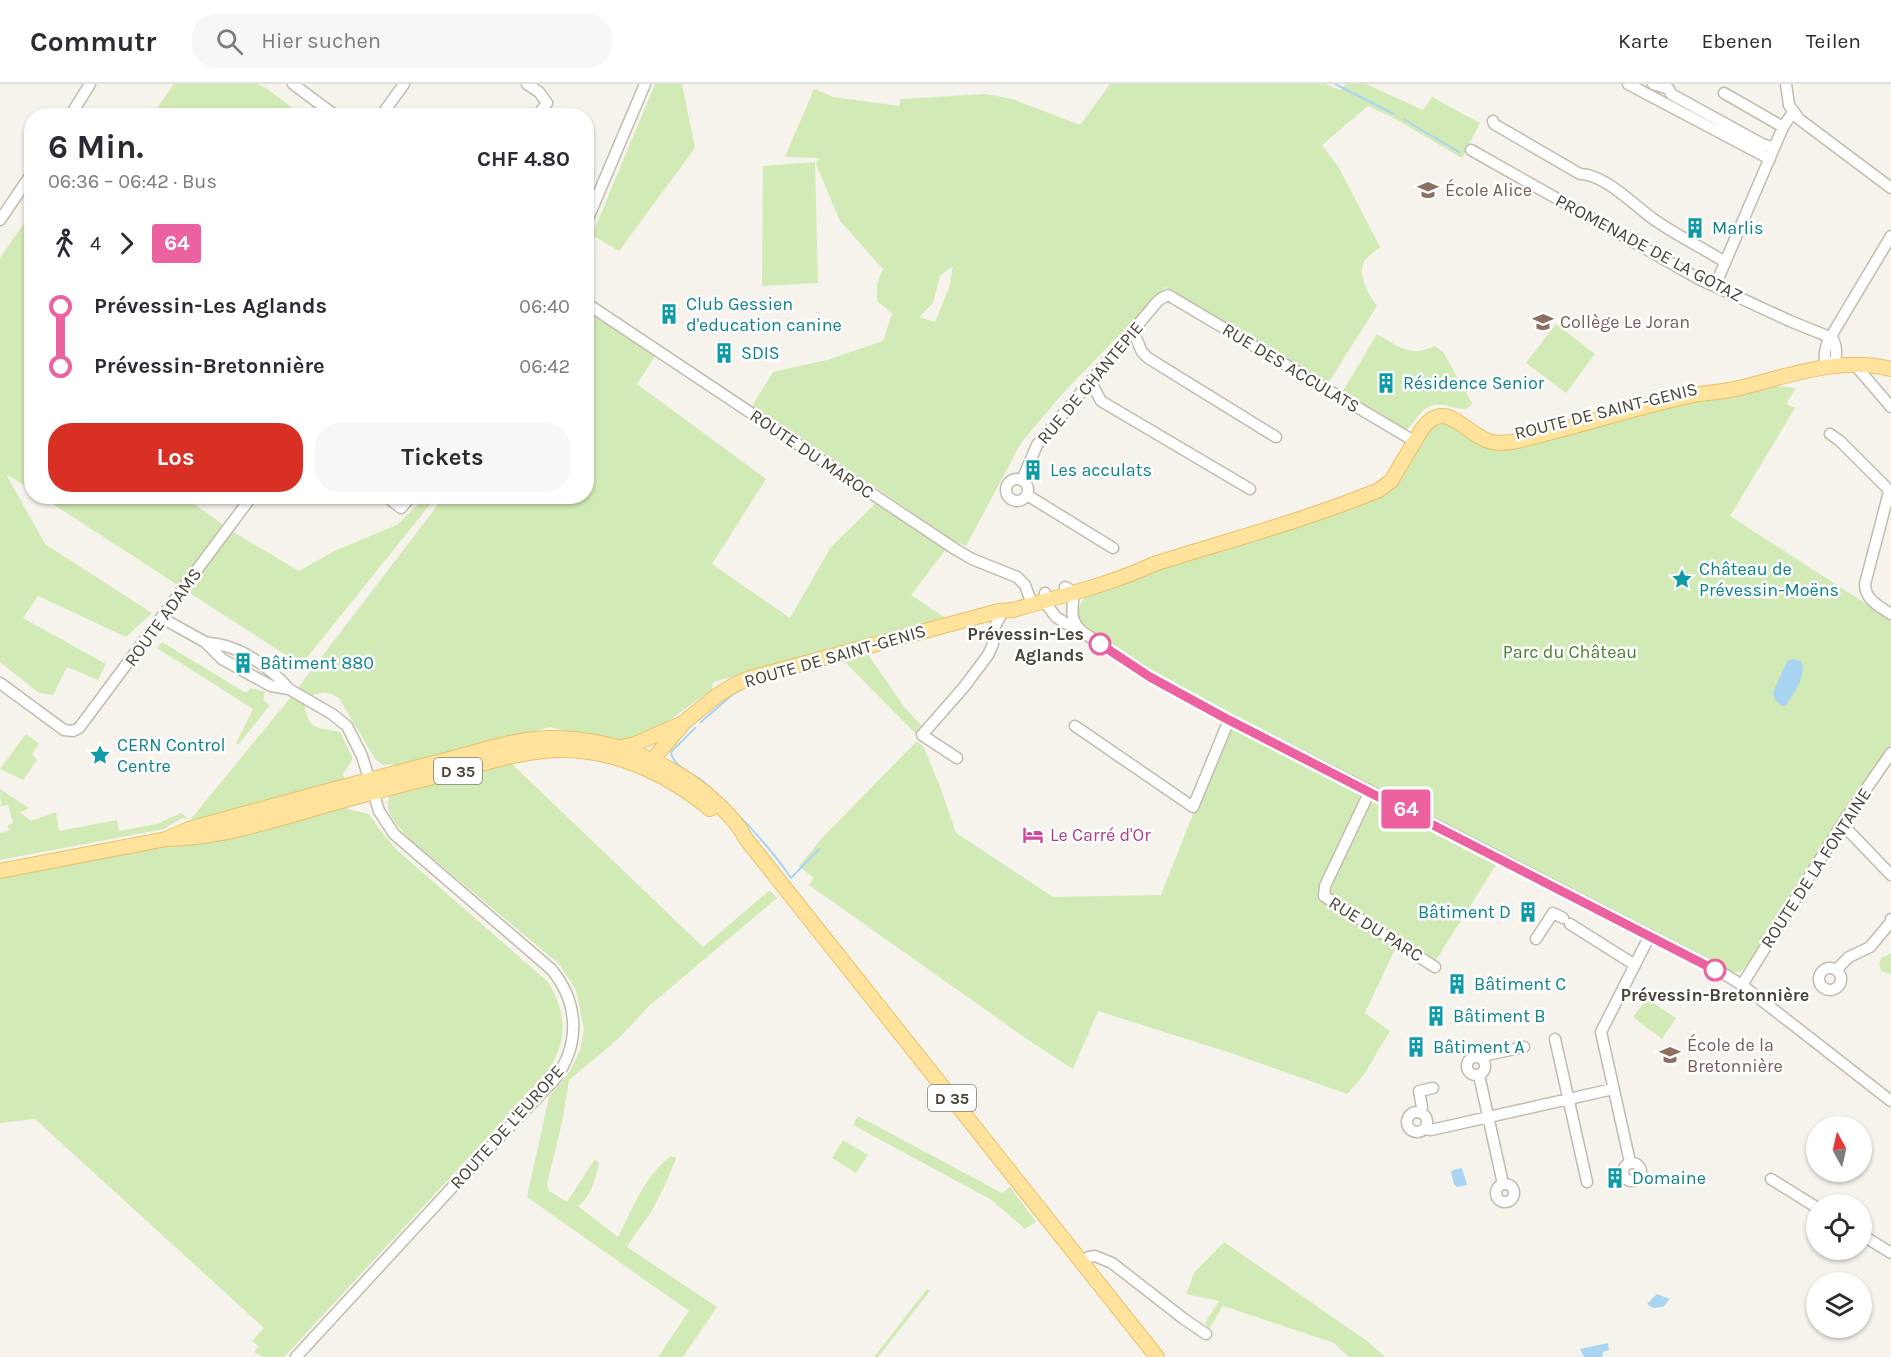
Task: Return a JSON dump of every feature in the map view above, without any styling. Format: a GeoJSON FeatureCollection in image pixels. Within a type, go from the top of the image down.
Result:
{"type":"FeatureCollection","features":[{"type":"Feature","properties":{"kind":"main road","name":"ROUTE DE SAINT-GENIS"},"geometry":{"type":"LineString","coordinates":[[617,748],[647,739],[683,723],[718,694],[742,681],[999,611],[1012,610],[1069,589],[1139,571],[1154,564],[1264,529],[1378,482],[1411,439],[1425,413],[1440,407],[1456,411],[1490,433],[1508,435],[1566,424],[1684,391],[1830,362],[1860,359],[1891,367]]}},
{"type":"Feature","properties":{"kind":"main road","name":"ROUTE DE SAINT-GENIS"},"geometry":{"type":"LineString","coordinates":[[1830,362],[1891,367]]}},
{"type":"Feature","properties":{"kind":"main road","name":"ROUTE DE SAINT-GENIS"},"geometry":{"type":"LineString","coordinates":[[644,760],[678,732],[683,723]]}},
{"type":"Feature","properties":{"kind":"main road","name":"D 35"},"geometry":{"type":"LineString","coordinates":[[0,871],[166,839],[190,839],[232,832],[372,785],[518,741],[563,739],[617,748],[684,778],[707,794],[740,828],[746,839],[1157,1357]]}},
{"type":"Feature","properties":{"kind":"main road"},"geometry":{"type":"LineString","coordinates":[[644,760],[640,746],[647,739]]}},
{"type":"Feature","properties":{"kind":"main road","name":"D 35"},"geometry":{"type":"LineString","coordinates":[[372,785],[542,751],[577,751],[644,760]]}},
{"type":"Feature","properties":{"kind":"street"},"geometry":{"type":"LineString","coordinates":[[75,108],[90,84]]}},
{"type":"Feature","properties":{"kind":"street"},"geometry":{"type":"LineString","coordinates":[[293,84],[325,108]]}},
{"type":"Feature","properties":{"kind":"street"},"geometry":{"type":"LineString","coordinates":[[387,108],[404,84]]}},
{"type":"Feature","properties":{"kind":"street"},"geometry":{"type":"LineString","coordinates":[[527,84],[539,92],[547,103],[543,108]]}},
{"type":"Feature","properties":{"kind":"street"},"geometry":{"type":"LineString","coordinates":[[594,204],[645,84]]}},
{"type":"Feature","properties":{"kind":"street"},"geometry":{"type":"LineString","coordinates":[[1628,84],[1770,159]]}},
{"type":"Feature","properties":{"kind":"street"},"geometry":{"type":"LineString","coordinates":[[1653,84],[1669,89],[1671,94],[1762,144],[1774,148]]}},
{"type":"Feature","properties":{"kind":"street"},"geometry":{"type":"LineString","coordinates":[[1786,84],[1789,105],[1799,119],[1891,188]]}},
{"type":"Feature","properties":{"kind":"street"},"geometry":{"type":"LineString","coordinates":[[1724,93],[1784,127]]}},
{"type":"Feature","properties":{"kind":"street"},"geometry":{"type":"LineString","coordinates":[[1715,286],[1774,148],[1793,112]]}},
{"type":"Feature","properties":{"kind":"street"},"geometry":{"type":"LineString","coordinates":[[1493,120],[1494,124],[1580,174],[1588,174],[1625,195],[1652,218],[1725,262]]}},
{"type":"Feature","properties":{"kind":"street","name":"PROMENADE DE LA GOTAZ"},"geometry":{"type":"LineString","coordinates":[[1471,150],[1715,286],[1832,338]]}},
{"type":"Feature","properties":{"kind":"street"},"geometry":{"type":"LineString","coordinates":[[0,220],[24,185]]}},
{"type":"Feature","properties":{"kind":"street"},"geometry":{"type":"LineString","coordinates":[[1830,362],[1834,342],[1832,338],[1837,327],[1891,236]]}},
{"type":"Feature","properties":{"kind":"street","name":"RUE DE CHANTEPIE"},"geometry":{"type":"LineString","coordinates":[[1022,480],[1037,446],[1133,331],[1162,298],[1168,295]]}},
{"type":"Feature","properties":{"kind":"street","name":"RUE DES ACCULATS"},"geometry":{"type":"LineString","coordinates":[[1168,295],[1411,439]]}},
{"type":"Feature","properties":{"kind":"street","name":"ROUTE DU MAROC"},"geometry":{"type":"LineString","coordinates":[[594,308],[972,560],[1017,577],[1056,616],[1150,677],[1229,720],[1650,935],[1742,985],[1891,1101]]}},
{"type":"Feature","properties":{"kind":"street"},"geometry":{"type":"LineString","coordinates":[[1133,331],[1142,352],[1148,358],[1276,437]]}},
{"type":"Feature","properties":{"kind":"street"},"geometry":{"type":"LineString","coordinates":[[1855,365],[1891,407]]}},
{"type":"Feature","properties":{"kind":"street"},"geometry":{"type":"LineString","coordinates":[[1091,382],[1101,400],[1250,489]]}},
{"type":"Feature","properties":{"kind":"street"},"geometry":{"type":"LineString","coordinates":[[1830,434],[1840,441],[1889,492],[1865,584],[1865,593],[1891,614]]}},
{"type":"Feature","properties":{"kind":"street"},"geometry":{"type":"LineString","coordinates":[[1016,479],[1022,480],[1028,487],[1027,495],[1017,501],[1010,498],[1006,492],[1009,482],[1016,479]]}},
{"type":"Feature","properties":{"kind":"street"},"geometry":{"type":"LineString","coordinates":[[1027,495],[1113,548]]}},
{"type":"Feature","properties":{"kind":"street","name":"ROUTE ADAMS"},"geometry":{"type":"LineString","coordinates":[[0,683],[57,726],[69,731],[80,728],[246,504]]}},
{"type":"Feature","properties":{"kind":"street"},"geometry":{"type":"LineString","coordinates":[[1069,589],[1073,618],[1077,627],[1084,633]]}},
{"type":"Feature","properties":{"kind":"street"},"geometry":{"type":"LineString","coordinates":[[174,603],[179,628]]}},
{"type":"Feature","properties":{"kind":"street"},"geometry":{"type":"LineString","coordinates":[[957,758],[922,735],[964,687],[988,655],[993,644],[993,630],[998,622],[999,611]]}},
{"type":"Feature","properties":{"kind":"street"},"geometry":{"type":"LineString","coordinates":[[980,616],[993,630]]}},
{"type":"Feature","properties":{"kind":"street","name":"ROUTE DE L'EUROPE"},"geometry":{"type":"LineString","coordinates":[[162,618],[205,642],[230,647],[267,668],[289,689],[332,714],[348,728],[362,756],[379,811],[394,834],[542,960],[556,975],[570,1001],[574,1026],[573,1041],[566,1063],[548,1087],[467,1171],[296,1357]]}},
{"type":"Feature","properties":{"kind":"street"},"geometry":{"type":"LineString","coordinates":[[1075,726],[1193,807],[1229,720]]}},
{"type":"Feature","properties":{"kind":"street","name":"ROUTE DE LA FONTAINE"},"geometry":{"type":"LineString","coordinates":[[1742,985],[1842,824],[1891,753]]}},
{"type":"Feature","properties":{"kind":"street","name":"RUE DU PARC"},"geometry":{"type":"LineString","coordinates":[[1370,791],[1324,886],[1324,896],[1436,967]]}},
{"type":"Feature","properties":{"kind":"street"},"geometry":{"type":"LineString","coordinates":[[1842,824],[1891,874]]}},
{"type":"Feature","properties":{"kind":"street"},"geometry":{"type":"LineString","coordinates":[[1536,939],[1553,913],[1635,965]]}},
{"type":"Feature","properties":{"kind":"street"},"geometry":{"type":"LineString","coordinates":[[1836,970],[1849,957],[1870,947],[1891,919]]}},
{"type":"Feature","properties":{"kind":"street"},"geometry":{"type":"LineString","coordinates":[[1630,1162],[1601,1032],[1650,935]]}},
{"type":"Feature","properties":{"kind":"street"},"geometry":{"type":"LineString","coordinates":[[1555,1039],[1587,1182]]}},
{"type":"Feature","properties":{"kind":"street"},"geometry":{"type":"LineString","coordinates":[[1482,1059],[1487,1055],[1524,1047]]}},
{"type":"Feature","properties":{"kind":"street"},"geometry":{"type":"LineString","coordinates":[[1474,1057],[1482,1059],[1486,1066],[1484,1072],[1479,1075],[1469,1072],[1468,1061],[1474,1057]]}},
{"type":"Feature","properties":{"kind":"street"},"geometry":{"type":"LineString","coordinates":[[1479,1075],[1503,1184]]}},
{"type":"Feature","properties":{"kind":"street"},"geometry":{"type":"LineString","coordinates":[[1420,1113],[1422,1107],[1419,1091],[1433,1088]]}},
{"type":"Feature","properties":{"kind":"street"},"geometry":{"type":"LineString","coordinates":[[1425,1128],[1427,1121],[1424,1115],[1411,1114],[1407,1120],[1408,1126],[1416,1132],[1425,1128],[1431,1130],[1613,1089]]}},
{"type":"Feature","properties":{"kind":"street"},"geometry":{"type":"LineString","coordinates":[[1771,1179],[1806,1201]]}},
{"type":"Feature","properties":{"kind":"street"},"geometry":{"type":"LineString","coordinates":[[1872,1241],[1891,1253]]}},
{"type":"Feature","properties":{"kind":"street"},"geometry":{"type":"LineString","coordinates":[[1081,1262],[1095,1256],[1112,1263],[1184,1320],[1206,1334]]}},
{"type":"Feature","properties":{"kind":"green space"},"geometry":{"type":"Polygon","coordinates":[[[174,84],[257,84],[293,108],[157,108],[174,84]]]}},
{"type":"Feature","properties":{"kind":"green space"},"geometry":{"type":"Polygon","coordinates":[[[655,84],[682,84],[695,148],[619,251],[594,236],[594,230],[655,84]]]}},
{"type":"Feature","properties":{"kind":"green space"},"geometry":{"type":"Polygon","coordinates":[[[1110,84],[1325,84],[1340,90],[1346,84],[1366,84],[1423,110],[1432,97],[1480,123],[1462,158],[1392,117],[1368,106],[1322,145],[1339,168],[1380,247],[1365,260],[1362,271],[1367,290],[1377,306],[1327,385],[1166,287],[1063,393],[1021,443],[966,546],[954,541],[752,406],[773,372],[827,360],[883,341],[892,314],[877,301],[877,284],[883,269],[840,221],[816,164],[819,158],[785,157],[814,89],[833,97],[899,106],[901,99],[986,94],[1012,99],[1080,125],[1110,84]],[[953,266],[940,276],[933,303],[919,317],[935,322],[949,288],[953,266]]]}},
{"type":"Feature","properties":{"kind":"green space"},"geometry":{"type":"Polygon","coordinates":[[[815,162],[818,283],[762,286],[763,166],[815,162]]]}},
{"type":"Feature","properties":{"kind":"green space"},"geometry":{"type":"Polygon","coordinates":[[[24,223],[24,485],[6,474],[45,544],[152,613],[126,637],[38,596],[23,618],[106,664],[98,680],[67,667],[53,695],[39,693],[0,662],[0,258],[24,223]]]}},
{"type":"Feature","properties":{"kind":"green space"},"geometry":{"type":"Polygon","coordinates":[[[594,314],[655,356],[637,384],[766,479],[712,564],[790,618],[831,547],[878,501],[945,550],[911,595],[947,619],[713,682],[712,690],[651,733],[628,740],[616,742],[550,727],[395,766],[393,764],[383,765],[375,759],[339,698],[326,692],[312,696],[297,689],[439,504],[594,504],[594,314]]]}},
{"type":"Feature","properties":{"kind":"green space"},"geometry":{"type":"Polygon","coordinates":[[[1556,324],[1595,354],[1566,393],[1526,363],[1556,324]]]}},
{"type":"Feature","properties":{"kind":"green space"},"geometry":{"type":"Polygon","coordinates":[[[1377,334],[1411,351],[1434,346],[1443,352],[1472,403],[1471,406],[1463,409],[1434,405],[1425,409],[1405,430],[1341,394],[1377,334]]]}},
{"type":"Feature","properties":{"kind":"green space","name":"Parc du Château"},"geometry":{"type":"Polygon","coordinates":[[[1774,386],[1796,388],[1786,404],[1795,408],[1730,516],[1891,620],[1891,745],[1747,965],[1740,972],[1732,972],[1724,968],[1160,677],[1091,633],[1079,618],[1079,607],[1089,592],[1391,489],[1428,427],[1445,420],[1491,449],[1507,449],[1695,400],[1735,395],[1774,386]]]}},
{"type":"Feature","properties":{"kind":"green space"},"geometry":{"type":"Polygon","coordinates":[[[53,504],[194,504],[235,533],[299,571],[334,551],[397,525],[418,504],[430,504],[301,665],[53,504]]]}},
{"type":"Feature","properties":{"kind":"green space"},"geometry":{"type":"Polygon","coordinates":[[[162,642],[246,693],[251,688],[265,692],[263,700],[270,705],[238,745],[236,743],[253,709],[157,648],[162,642]]]}},
{"type":"Feature","properties":{"kind":"green space"},"geometry":{"type":"Polygon","coordinates":[[[867,653],[905,708],[923,727],[916,734],[843,660],[867,653]]]}},
{"type":"Feature","properties":{"kind":"green space"},"geometry":{"type":"Polygon","coordinates":[[[291,697],[305,706],[309,720],[316,727],[340,732],[352,757],[343,774],[345,780],[205,821],[191,819],[291,697]]]}},
{"type":"Feature","properties":{"kind":"green space"},"geometry":{"type":"Polygon","coordinates":[[[1231,724],[1498,862],[1436,960],[1330,894],[1329,890],[1368,809],[1358,804],[1318,890],[1322,900],[1396,947],[1365,1013],[1390,1031],[1363,1076],[1347,1094],[1234,1054],[1098,1011],[1073,1069],[809,885],[814,878],[799,866],[822,838],[917,741],[924,748],[956,833],[1053,897],[1161,895],[1231,724]]]}},
{"type":"Feature","properties":{"kind":"green space"},"geometry":{"type":"Polygon","coordinates":[[[26,734],[39,743],[32,754],[37,760],[23,780],[0,769],[26,734]]]}},
{"type":"Feature","properties":{"kind":"green space"},"geometry":{"type":"Polygon","coordinates":[[[511,763],[703,947],[770,890],[777,898],[649,1006],[618,1039],[569,1080],[563,1118],[547,1184],[549,1191],[567,1202],[595,1159],[599,1163],[594,1181],[590,1192],[578,1206],[618,1237],[647,1182],[671,1156],[676,1158],[653,1208],[627,1247],[717,1307],[683,1357],[658,1357],[689,1311],[527,1197],[549,1097],[570,1071],[580,1050],[584,1029],[576,990],[559,964],[412,841],[397,825],[389,811],[389,798],[393,792],[511,763]]]}},
{"type":"Feature","properties":{"kind":"green space"},"geometry":{"type":"Polygon","coordinates":[[[0,789],[29,808],[20,812],[31,821],[56,812],[59,831],[117,820],[119,831],[157,824],[181,813],[189,819],[182,818],[164,829],[0,860],[0,833],[9,831],[8,825],[13,823],[8,805],[1,806],[0,789]]]}},
{"type":"Feature","properties":{"kind":"green space"},"geometry":{"type":"Polygon","coordinates":[[[347,806],[348,809],[369,814],[398,851],[548,982],[555,994],[562,1018],[561,1042],[552,1065],[544,1076],[284,1357],[263,1357],[254,1352],[259,1347],[252,1341],[264,1328],[35,1119],[0,1123],[0,877],[174,844],[248,835],[347,806]]]}},
{"type":"Feature","properties":{"kind":"green space"},"geometry":{"type":"Polygon","coordinates":[[[1891,953],[1891,974],[1881,971],[1879,963],[1881,958],[1891,953]]]}},
{"type":"Feature","properties":{"kind":"green space"},"geometry":{"type":"Polygon","coordinates":[[[1647,999],[1676,1018],[1662,1039],[1633,1017],[1647,999]]]}},
{"type":"Feature","properties":{"kind":"green space"},"geometry":{"type":"Polygon","coordinates":[[[858,1116],[1002,1193],[1010,1187],[1036,1222],[1025,1229],[990,1199],[853,1125],[858,1116]]]}},
{"type":"Feature","properties":{"kind":"green space"},"geometry":{"type":"Polygon","coordinates":[[[843,1140],[868,1155],[856,1173],[832,1158],[843,1140]]]}},
{"type":"Feature","properties":{"kind":"green space"},"geometry":{"type":"Polygon","coordinates":[[[1224,1242],[1367,1341],[1385,1357],[1349,1357],[1334,1343],[1223,1306],[1209,1329],[1205,1323],[1219,1301],[1186,1294],[1194,1273],[1224,1242]]]}},
{"type":"Feature","properties":{"kind":"green space"},"geometry":{"type":"Polygon","coordinates":[[[927,1289],[930,1291],[878,1357],[874,1357],[927,1289]]]}},
{"type":"Feature","properties":{"kind":"water"},"geometry":{"type":"Polygon","coordinates":[[[1792,659],[1801,661],[1801,678],[1793,695],[1786,705],[1782,706],[1775,700],[1773,692],[1787,661],[1792,659]]]}},
{"type":"Feature","properties":{"kind":"water"},"geometry":{"type":"Polygon","coordinates":[[[1462,1168],[1467,1185],[1457,1187],[1451,1172],[1462,1168]]]}},
{"type":"Feature","properties":{"kind":"water"},"geometry":{"type":"Polygon","coordinates":[[[1657,1294],[1670,1299],[1663,1307],[1653,1308],[1647,1304],[1657,1294]]]}},
{"type":"Feature","properties":{"kind":"water"},"geometry":{"type":"Polygon","coordinates":[[[1608,1343],[1609,1350],[1603,1352],[1602,1357],[1584,1357],[1580,1349],[1608,1343]]]}},
{"type":"Feature","properties":{"kind":"waterway"},"geometry":{"type":"LineString","coordinates":[[1335,84],[1394,114]]}},
{"type":"Feature","properties":{"kind":"waterway"},"geometry":{"type":"LineString","coordinates":[[1405,120],[1459,152]]}},
{"type":"Feature","properties":{"kind":"waterway"},"geometry":{"type":"LineString","coordinates":[[701,722],[733,694],[748,686]]}},
{"type":"Feature","properties":{"kind":"waterway"},"geometry":{"type":"LineString","coordinates":[[695,728],[671,752],[672,757],[679,766],[704,782],[738,815],[791,878],[819,849]]}},
{"type":"Feature","properties":{"kind":"bus line","name":"64"},"geometry":{"type":"LineString","coordinates":[[1100,644],[1150,677],[1225,718],[1715,970]]}},
{"type":"Feature","properties":{"kind":"place","name":"École Alice"},"geometry":{"type":"Point","coordinates":[1428,190]}},
{"type":"Feature","properties":{"kind":"place","name":"Marlis"},"geometry":{"type":"Point","coordinates":[1695,228]}},
{"type":"Feature","properties":{"kind":"place","name":"Club Gessien d'education canine"},"geometry":{"type":"Point","coordinates":[669,314]}},
{"type":"Feature","properties":{"kind":"place","name":"Collège Le Joran"},"geometry":{"type":"Point","coordinates":[1543,322]}},
{"type":"Feature","properties":{"kind":"place","name":"SDIS"},"geometry":{"type":"Point","coordinates":[724,353]}},
{"type":"Feature","properties":{"kind":"place","name":"Résidence Senior"},"geometry":{"type":"Point","coordinates":[1386,383]}},
{"type":"Feature","properties":{"kind":"place","name":"Les acculats"},"geometry":{"type":"Point","coordinates":[1033,470]}},
{"type":"Feature","properties":{"kind":"place","name":"Château de Prévessin-Moëns"},"geometry":{"type":"Point","coordinates":[1682,579]}},
{"type":"Feature","properties":{"kind":"place","name":"Prévessin-Les Aglands"},"geometry":{"type":"Point","coordinates":[1100,644]}},
{"type":"Feature","properties":{"kind":"place","name":"Bâtiment 880"},"geometry":{"type":"Point","coordinates":[243,663]}},
{"type":"Feature","properties":{"kind":"place","name":"CERN Control Centre"},"geometry":{"type":"Point","coordinates":[100,755]}},
{"type":"Feature","properties":{"kind":"place","name":"Le Carré d'Or"},"geometry":{"type":"Point","coordinates":[1033,835]}},
{"type":"Feature","properties":{"kind":"place","name":"Bâtiment D"},"geometry":{"type":"Point","coordinates":[1528,912]}},
{"type":"Feature","properties":{"kind":"place","name":"Prévessin-Bretonnière"},"geometry":{"type":"Point","coordinates":[1715,970]}},
{"type":"Feature","properties":{"kind":"place","name":"Bâtiment C"},"geometry":{"type":"Point","coordinates":[1457,984]}},
{"type":"Feature","properties":{"kind":"place","name":"Bâtiment B"},"geometry":{"type":"Point","coordinates":[1436,1016]}},
{"type":"Feature","properties":{"kind":"place","name":"Bâtiment A"},"geometry":{"type":"Point","coordinates":[1416,1047]}},
{"type":"Feature","properties":{"kind":"place","name":"École de la Bretonnière"},"geometry":{"type":"Point","coordinates":[1670,1055]}},
{"type":"Feature","properties":{"kind":"place","name":"Domaine"},"geometry":{"type":"Point","coordinates":[1615,1178]}}]}
